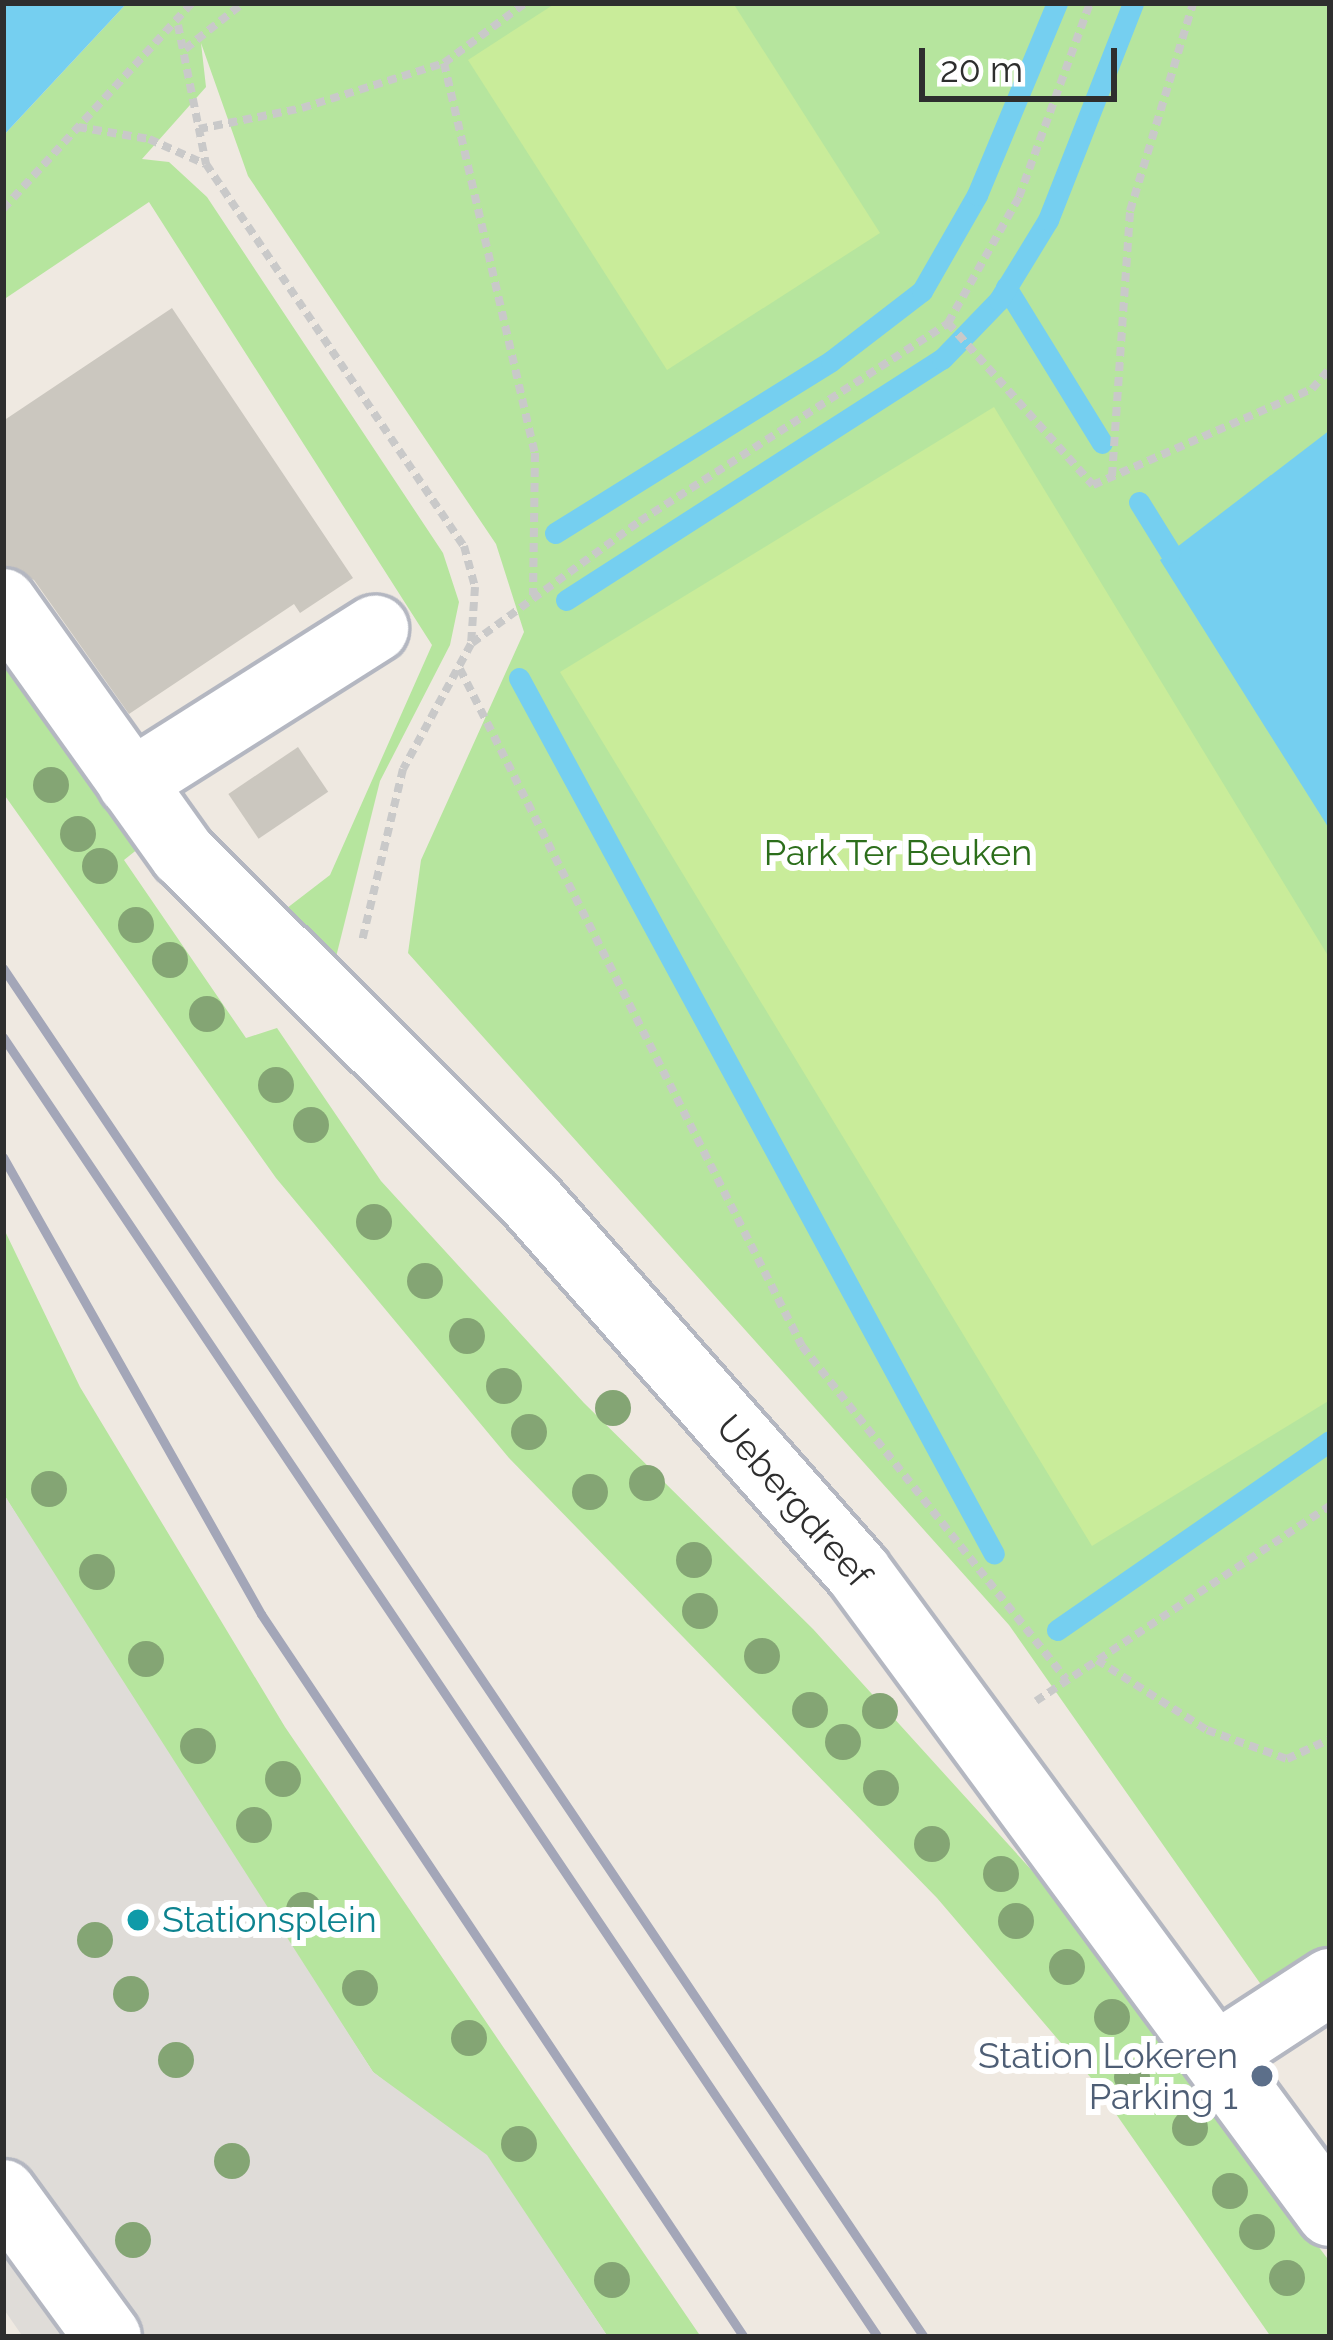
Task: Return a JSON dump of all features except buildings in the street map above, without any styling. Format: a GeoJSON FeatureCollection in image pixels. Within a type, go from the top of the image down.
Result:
{"type":"FeatureCollection","features":[{"type":"Feature","properties":{"kind":"street","name":"Uebergdreef"},"geometry":{"type":"LineString","coordinates":[[3,602],[183,854],[531,1201],[858,1572],[1330,2212]]}},
{"type":"Feature","properties":{"kind":"street"},"geometry":{"type":"LineString","coordinates":[[131,783],[375,629]]}},
{"type":"Feature","properties":{"kind":"street"},"geometry":{"type":"LineString","coordinates":[[1218,2055],[1330,1982]]}},
{"type":"Feature","properties":{"kind":"street"},"geometry":{"type":"LineString","coordinates":[[3,2193],[108,2337]]}},
{"type":"Feature","properties":{"kind":"path"},"geometry":{"type":"LineString","coordinates":[[3,209],[178,25],[192,3]]}},
{"type":"Feature","properties":{"kind":"path"},"geometry":{"type":"LineString","coordinates":[[185,49],[243,3]]}},
{"type":"Feature","properties":{"kind":"path"},"geometry":{"type":"LineString","coordinates":[[199,129],[302,108],[444,63],[525,3]]}},
{"type":"Feature","properties":{"kind":"path"},"geometry":{"type":"LineString","coordinates":[[471,644],[533,595],[948,323],[1019,197],[1090,3]]}},
{"type":"Feature","properties":{"kind":"path"},"geometry":{"type":"LineString","coordinates":[[1112,476],[1130,211],[1193,3]]}},
{"type":"Feature","properties":{"kind":"path"},"geometry":{"type":"LineString","coordinates":[[178,25],[206,164],[464,546],[477,610],[471,644],[460,669],[403,769],[362,949]]}},
{"type":"Feature","properties":{"kind":"path"},"geometry":{"type":"LineString","coordinates":[[444,63],[536,453],[533,595]]}},
{"type":"Feature","properties":{"kind":"path"},"geometry":{"type":"LineString","coordinates":[[78,127],[149,139],[206,164]]}},
{"type":"Feature","properties":{"kind":"path"},"geometry":{"type":"LineString","coordinates":[[948,323],[1093,485],[1312,389],[1330,368]]}},
{"type":"Feature","properties":{"kind":"path"},"geometry":{"type":"LineString","coordinates":[[460,669],[802,1346],[1066,1679]]}},
{"type":"Feature","properties":{"kind":"path"},"geometry":{"type":"LineString","coordinates":[[983,1740],[1066,1679],[1330,1506]]}},
{"type":"Feature","properties":{"kind":"path"},"geometry":{"type":"LineString","coordinates":[[1096,1660],[1207,1730],[1287,1759],[1330,1739]]}},
{"type":"Feature","properties":{"kind":"green space","name":"Park Ter Beuken"},"geometry":{"type":"Polygon","coordinates":[[[127,3],[1330,3],[1330,1946],[1262,1986],[1009,1625],[408,953],[421,860],[524,632],[496,544],[248,176],[201,43],[206,87],[142,159],[169,162],[207,197],[443,553],[459,602],[450,645],[380,781],[333,969],[278,915],[330,875],[432,645],[149,202],[3,300],[3,136],[127,3]]]}},
{"type":"Feature","properties":{"kind":"green space"},"geometry":{"type":"Polygon","coordinates":[[[556,3],[733,3],[880,233],[667,370],[468,60],[556,3]]]}},
{"type":"Feature","properties":{"kind":"green space"},"geometry":{"type":"Polygon","coordinates":[[[994,407],[1330,959],[1330,1400],[1092,1546],[560,672],[994,407]]]}},
{"type":"Feature","properties":{"kind":"green space"},"geometry":{"type":"Polygon","coordinates":[[[3,646],[144,844],[124,860],[246,1038],[277,1028],[381,1181],[584,1403],[813,1629],[1056,1897],[1330,2262],[1330,2337],[1271,2337],[1091,2078],[937,1898],[509,1458],[276,1178],[3,793],[3,646]]]}},
{"type":"Feature","properties":{"kind":"green space"},"geometry":{"type":"Polygon","coordinates":[[[3,1227],[80,1387],[285,1727],[701,2337],[608,2337],[494,2168],[373,2072],[146,1726],[3,1493],[3,1227]]]}},
{"type":"Feature","properties":{"kind":"shaded area","name":"Stationsplein"},"geometry":{"type":"Polygon","coordinates":[[[3,1493],[373,2072],[487,2155],[608,2337],[23,2337],[3,2308],[3,1493]]]}},
{"type":"Feature","properties":{"kind":"water"},"geometry":{"type":"Polygon","coordinates":[[[3,3],[127,3],[3,136],[3,3]]]}},
{"type":"Feature","properties":{"kind":"water"},"geometry":{"type":"Polygon","coordinates":[[[1330,430],[1330,830],[1160,560],[1330,430]]]}},
{"type":"Feature","properties":{"kind":"waterway"},"geometry":{"type":"LineString","coordinates":[[555,533],[831,361],[922,291],[977,195],[1057,3]]}},
{"type":"Feature","properties":{"kind":"waterway"},"geometry":{"type":"LineString","coordinates":[[566,600],[942,359],[999,300],[1048,220],[1133,3]]}},
{"type":"Feature","properties":{"kind":"waterway"},"geometry":{"type":"LineString","coordinates":[[1006,287],[1102,443]]}},
{"type":"Feature","properties":{"kind":"waterway"},"geometry":{"type":"LineString","coordinates":[[1139,502],[1170,552]]}},
{"type":"Feature","properties":{"kind":"waterway"},"geometry":{"type":"LineString","coordinates":[[519,678],[994,1554]]}},
{"type":"Feature","properties":{"kind":"waterway"},"geometry":{"type":"LineString","coordinates":[[1057,1630],[1330,1441]]}},
{"type":"Feature","properties":{"kind":"railway"},"geometry":{"type":"LineString","coordinates":[[3,968],[924,2337]]}},
{"type":"Feature","properties":{"kind":"railway"},"geometry":{"type":"LineString","coordinates":[[3,1037],[878,2337]]}},
{"type":"Feature","properties":{"kind":"railway"},"geometry":{"type":"LineString","coordinates":[[3,1157],[261,1614],[744,2337]]}},
{"type":"Feature","properties":{"kind":"place","name":"Stationsplein"},"geometry":{"type":"Point","coordinates":[138,1920]}},
{"type":"Feature","properties":{"kind":"place","name":"Station Lokeren Parking 1"},"geometry":{"type":"Point","coordinates":[1262,2076]}}]}
